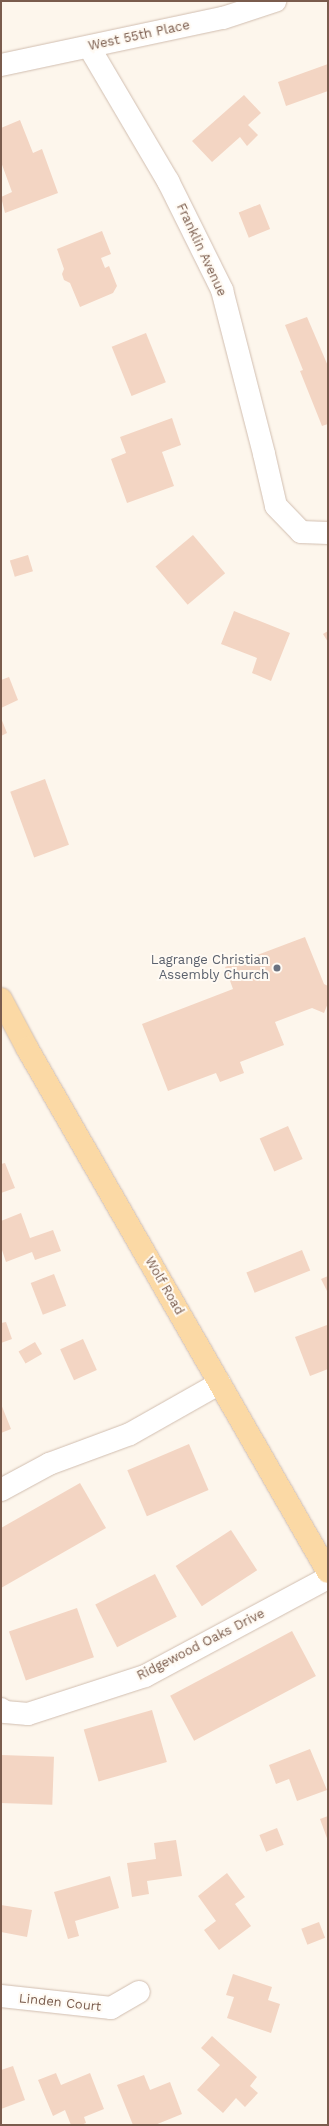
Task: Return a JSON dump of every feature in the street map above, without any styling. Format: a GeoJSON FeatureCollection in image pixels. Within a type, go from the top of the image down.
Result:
{"type":"FeatureCollection","features":[{"type":"Feature","properties":{"kind":"main road","name":"Wolf Road"},"geometry":{"type":"LineString","coordinates":[[1,999],[31,1055],[328,1572]]}},
{"type":"Feature","properties":{"kind":"street","name":"West 55th Place"},"geometry":{"type":"LineString","coordinates":[[1,65],[222,18],[275,1]]}},
{"type":"Feature","properties":{"kind":"street","name":"Franklin Avenue"},"geometry":{"type":"LineString","coordinates":[[89,47],[168,181],[222,290],[276,506],[301,532],[328,533]]}},
{"type":"Feature","properties":{"kind":"street"},"geometry":{"type":"LineString","coordinates":[[1,1490],[49,1464],[130,1434],[220,1383]]}},
{"type":"Feature","properties":{"kind":"street","name":"Ridgewood Oaks Drive"},"geometry":{"type":"LineString","coordinates":[[1,1709],[5,1712],[28,1714],[145,1676],[328,1578]]}},
{"type":"Feature","properties":{"kind":"street","name":"Linden Court"},"geometry":{"type":"LineString","coordinates":[[1,1996],[111,2008],[139,1992]]}},
{"type":"Feature","properties":{"kind":"building"},"geometry":{"type":"Polygon","coordinates":[[[328,64],[328,91],[286,106],[278,82],[328,64]]]}},
{"type":"Feature","properties":{"kind":"building"},"geometry":{"type":"Polygon","coordinates":[[[244,95],[261,113],[248,125],[258,135],[247,146],[240,137],[212,162],[192,141],[244,95]]]}},
{"type":"Feature","properties":{"kind":"building"},"geometry":{"type":"Polygon","coordinates":[[[20,120],[33,153],[42,149],[58,193],[5,213],[1,197],[12,192],[1,162],[1,128],[20,120]]]}},
{"type":"Feature","properties":{"kind":"building"},"geometry":{"type":"Polygon","coordinates":[[[260,204],[270,229],[249,238],[239,213],[260,204]]]}},
{"type":"Feature","properties":{"kind":"building"},"geometry":{"type":"Polygon","coordinates":[[[102,231],[111,254],[101,258],[105,268],[109,266],[117,286],[113,293],[80,307],[70,283],[64,280],[62,274],[64,269],[57,249],[102,231]]]}},
{"type":"Feature","properties":{"kind":"building"},"geometry":{"type":"Polygon","coordinates":[[[307,317],[328,366],[328,424],[322,426],[300,371],[303,370],[285,325],[307,317]]]}},
{"type":"Feature","properties":{"kind":"building"},"geometry":{"type":"Polygon","coordinates":[[[146,333],[166,382],[132,396],[112,347],[146,333]]]}},
{"type":"Feature","properties":{"kind":"building"},"geometry":{"type":"Polygon","coordinates":[[[172,418],[181,445],[162,452],[174,486],[127,503],[111,459],[126,453],[120,437],[172,418]]]}},
{"type":"Feature","properties":{"kind":"building"},"geometry":{"type":"Polygon","coordinates":[[[193,535],[225,573],[188,605],[155,566],[193,535]]]}},
{"type":"Feature","properties":{"kind":"building"},"geometry":{"type":"Polygon","coordinates":[[[28,555],[33,571],[15,577],[10,561],[28,555]]]}},
{"type":"Feature","properties":{"kind":"building"},"geometry":{"type":"Polygon","coordinates":[[[234,611],[290,633],[271,681],[252,673],[257,658],[221,644],[234,611]]]}},
{"type":"Feature","properties":{"kind":"building"},"geometry":{"type":"Polygon","coordinates":[[[328,631],[328,642],[323,634],[328,631]]]}},
{"type":"Feature","properties":{"kind":"building"},"geometry":{"type":"Polygon","coordinates":[[[9,677],[18,700],[1,708],[1,680],[9,677]]]}},
{"type":"Feature","properties":{"kind":"building"},"geometry":{"type":"Polygon","coordinates":[[[1,718],[7,733],[1,736],[1,718]]]}},
{"type":"Feature","properties":{"kind":"building"},"geometry":{"type":"Polygon","coordinates":[[[45,779],[69,845],[34,857],[10,792],[45,779]]]}},
{"type":"Feature","properties":{"kind":"building"},"geometry":{"type":"Polygon","coordinates":[[[305,937],[324,984],[328,986],[328,1003],[324,1013],[312,1008],[275,1022],[284,1045],[240,1062],[244,1073],[220,1082],[216,1073],[168,1091],[142,1024],[233,989],[225,967],[305,937]]]}},
{"type":"Feature","properties":{"kind":"building"},"geometry":{"type":"Polygon","coordinates":[[[288,1126],[303,1159],[274,1171],[260,1139],[288,1126]]]}},
{"type":"Feature","properties":{"kind":"building"},"geometry":{"type":"Polygon","coordinates":[[[5,1163],[15,1188],[1,1193],[1,1164],[5,1163]]]}},
{"type":"Feature","properties":{"kind":"building"},"geometry":{"type":"Polygon","coordinates":[[[21,1213],[30,1238],[53,1230],[61,1251],[35,1260],[32,1252],[6,1262],[1,1247],[1,1221],[21,1213]]]}},
{"type":"Feature","properties":{"kind":"building"},"geometry":{"type":"Polygon","coordinates":[[[302,1250],[310,1270],[255,1293],[246,1272],[302,1250]]]}},
{"type":"Feature","properties":{"kind":"building"},"geometry":{"type":"Polygon","coordinates":[[[54,1274],[66,1306],[43,1315],[31,1283],[54,1274]]]}},
{"type":"Feature","properties":{"kind":"building"},"geometry":{"type":"Polygon","coordinates":[[[328,1276],[328,1291],[327,1291],[321,1279],[328,1276]]]}},
{"type":"Feature","properties":{"kind":"building"},"geometry":{"type":"Polygon","coordinates":[[[6,1322],[12,1339],[1,1343],[1,1323],[6,1322]]]}},
{"type":"Feature","properties":{"kind":"building"},"geometry":{"type":"Polygon","coordinates":[[[327,1325],[328,1369],[310,1376],[295,1337],[327,1325]]]}},
{"type":"Feature","properties":{"kind":"building"},"geometry":{"type":"Polygon","coordinates":[[[83,1339],[97,1370],[74,1380],[60,1349],[83,1339]]]}},
{"type":"Feature","properties":{"kind":"building"},"geometry":{"type":"Polygon","coordinates":[[[35,1342],[42,1354],[26,1364],[19,1352],[35,1342]]]}},
{"type":"Feature","properties":{"kind":"building"},"geometry":{"type":"Polygon","coordinates":[[[1,1404],[11,1429],[1,1433],[1,1404]]]}},
{"type":"Feature","properties":{"kind":"building"},"geometry":{"type":"Polygon","coordinates":[[[189,1444],[209,1490],[147,1516],[127,1470],[189,1444]]]}},
{"type":"Feature","properties":{"kind":"building"},"geometry":{"type":"Polygon","coordinates":[[[80,1483],[106,1528],[1,1588],[1,1528],[80,1483]]]}},
{"type":"Feature","properties":{"kind":"building"},"geometry":{"type":"Polygon","coordinates":[[[231,1530],[257,1570],[202,1606],[176,1566],[231,1530]]]}},
{"type":"Feature","properties":{"kind":"building"},"geometry":{"type":"Polygon","coordinates":[[[155,1574],[177,1617],[117,1647],[95,1604],[155,1574]]]}},
{"type":"Feature","properties":{"kind":"building"},"geometry":{"type":"Polygon","coordinates":[[[77,1608],[94,1657],[26,1681],[9,1631],[77,1608]]]}},
{"type":"Feature","properties":{"kind":"building"},"geometry":{"type":"Polygon","coordinates":[[[292,1631],[316,1676],[194,1741],[170,1696],[292,1631]]]}},
{"type":"Feature","properties":{"kind":"building"},"geometry":{"type":"Polygon","coordinates":[[[152,1710],[167,1762],[99,1781],[84,1730],[152,1710]]]}},
{"type":"Feature","properties":{"kind":"building"},"geometry":{"type":"Polygon","coordinates":[[[310,1749],[327,1790],[297,1801],[289,1779],[276,1784],[269,1765],[310,1749]]]}},
{"type":"Feature","properties":{"kind":"building"},"geometry":{"type":"Polygon","coordinates":[[[1,1755],[54,1757],[52,1805],[1,1803],[1,1755]]]}},
{"type":"Feature","properties":{"kind":"building"},"geometry":{"type":"Polygon","coordinates":[[[328,1816],[328,1841],[320,1819],[328,1816]]]}},
{"type":"Feature","properties":{"kind":"building"},"geometry":{"type":"Polygon","coordinates":[[[277,1828],[284,1845],[266,1852],[259,1835],[277,1828]]]}},
{"type":"Feature","properties":{"kind":"building"},"geometry":{"type":"Polygon","coordinates":[[[176,1840],[182,1876],[147,1881],[149,1894],[132,1897],[127,1863],[156,1859],[154,1843],[176,1840]]]}},
{"type":"Feature","properties":{"kind":"building"},"geometry":{"type":"Polygon","coordinates":[[[227,1873],[245,1897],[235,1904],[251,1926],[219,1950],[204,1930],[216,1921],[198,1896],[227,1873]]]}},
{"type":"Feature","properties":{"kind":"building"},"geometry":{"type":"Polygon","coordinates":[[[110,1876],[119,1908],[75,1921],[79,1936],[68,1939],[54,1892],[110,1876]]]}},
{"type":"Feature","properties":{"kind":"building"},"geometry":{"type":"Polygon","coordinates":[[[1,1905],[32,1910],[27,1937],[1,1932],[1,1905]]]}},
{"type":"Feature","properties":{"kind":"building"},"geometry":{"type":"Polygon","coordinates":[[[319,1922],[325,1938],[307,1945],[301,1929],[319,1922]]]}},
{"type":"Feature","properties":{"kind":"building"},"geometry":{"type":"Polygon","coordinates":[[[233,1974],[272,1987],[268,2000],[280,2004],[271,2033],[227,2018],[234,1997],[226,1995],[233,1974]]]}},
{"type":"Feature","properties":{"kind":"building"},"geometry":{"type":"Polygon","coordinates":[[[212,2036],[257,2077],[250,2086],[258,2093],[245,2107],[236,2098],[223,2113],[197,2090],[220,2065],[201,2048],[212,2036]]]}},
{"type":"Feature","properties":{"kind":"building"},"geometry":{"type":"Polygon","coordinates":[[[13,2066],[25,2100],[1,2109],[1,2070],[13,2066]]]}},
{"type":"Feature","properties":{"kind":"building"},"geometry":{"type":"Polygon","coordinates":[[[56,2073],[61,2085],[90,2073],[104,2109],[84,2117],[86,2123],[81,2125],[71,2125],[65,2110],[53,2116],[38,2080],[56,2073]]]}},
{"type":"Feature","properties":{"kind":"building"},"geometry":{"type":"Polygon","coordinates":[[[144,2075],[150,2090],[170,2082],[182,2114],[155,2125],[133,2125],[117,2085],[144,2075]]]}},
{"type":"Feature","properties":{"kind":"place","name":"Lagrange Christian Assembly Church"},"geometry":{"type":"Point","coordinates":[277,968]}}]}
